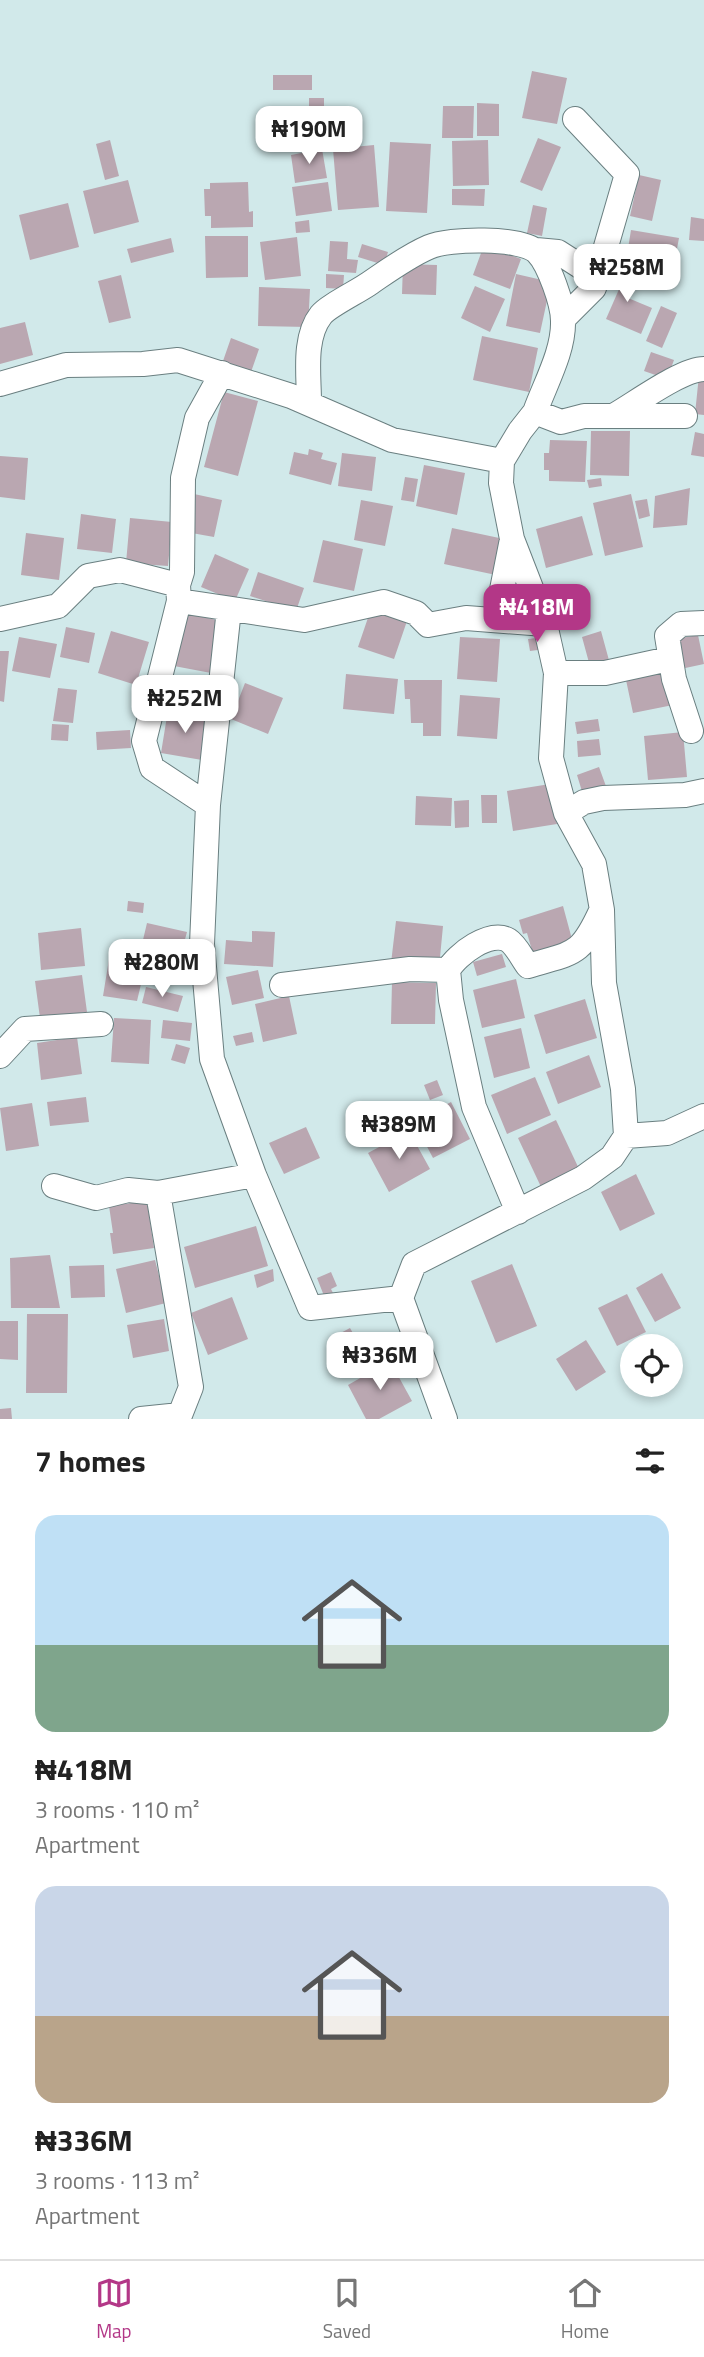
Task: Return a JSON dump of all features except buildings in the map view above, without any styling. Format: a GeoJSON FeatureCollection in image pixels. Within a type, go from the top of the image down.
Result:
{"type":"FeatureCollection","features":[{"type":"Feature","properties":{"kind":"street"},"geometry":{"type":"LineString","coordinates":[[564,319],[594,288],[627,174],[575,119]]}},
{"type":"Feature","properties":{"kind":"street"},"geometry":{"type":"LineString","coordinates":[[309,402],[310,339],[322,313],[430,246],[456,241],[499,240],[536,250],[558,251],[597,276]]}},
{"type":"Feature","properties":{"kind":"street"},"geometry":{"type":"LineString","coordinates":[[445,1419],[401,1298],[414,1264],[583,1178],[612,1157],[626,1136],[623,1090],[604,983],[601,910],[594,864],[566,813],[551,758],[556,673],[545,624],[512,539],[502,483],[502,461],[535,412],[561,343],[564,319],[551,271],[536,250]]}},
{"type":"Feature","properties":{"kind":"street"},"geometry":{"type":"LineString","coordinates":[[0,383],[65,365],[144,364],[178,360],[309,402],[392,440],[502,461]]}},
{"type":"Feature","properties":{"kind":"street"},"geometry":{"type":"LineString","coordinates":[[614,416],[668,383],[696,369],[704,369]]}},
{"type":"Feature","properties":{"kind":"street"},"geometry":{"type":"LineString","coordinates":[[208,805],[152,768],[144,741],[179,593],[182,572],[183,478],[197,418],[222,373]]}},
{"type":"Feature","properties":{"kind":"street"},"geometry":{"type":"LineString","coordinates":[[535,412],[561,422],[584,416],[685,416]]}},
{"type":"Feature","properties":{"kind":"street"},"geometry":{"type":"LineString","coordinates":[[496,620],[512,539]]}},
{"type":"Feature","properties":{"kind":"street"},"geometry":{"type":"LineString","coordinates":[[0,619],[58,606],[88,576],[120,570],[229,609],[304,620],[384,602],[416,613],[428,625],[466,618],[545,624]]}},
{"type":"Feature","properties":{"kind":"street"},"geometry":{"type":"LineString","coordinates":[[229,609],[208,805],[202,944],[212,1059],[254,1175],[310,1308],[401,1298]]}},
{"type":"Feature","properties":{"kind":"street"},"geometry":{"type":"LineString","coordinates":[[691,731],[669,659],[667,636],[681,624],[704,623]]}},
{"type":"Feature","properties":{"kind":"street"},"geometry":{"type":"LineString","coordinates":[[556,673],[605,673],[669,659]]}},
{"type":"Feature","properties":{"kind":"street"},"geometry":{"type":"LineString","coordinates":[[566,813],[584,802],[603,797],[704,791]]}},
{"type":"Feature","properties":{"kind":"street"},"geometry":{"type":"LineString","coordinates":[[519,1212],[474,1107],[451,1000],[448,970],[453,961],[471,946],[501,937],[511,942],[528,966],[575,952],[589,937],[601,910]]}},
{"type":"Feature","properties":{"kind":"street"},"geometry":{"type":"LineString","coordinates":[[282,985],[410,969],[448,970]]}},
{"type":"Feature","properties":{"kind":"street"},"geometry":{"type":"LineString","coordinates":[[0,1056],[26,1029],[101,1024]]}},
{"type":"Feature","properties":{"kind":"street"},"geometry":{"type":"LineString","coordinates":[[626,1136],[667,1133],[704,1116]]}},
{"type":"Feature","properties":{"kind":"street"},"geometry":{"type":"LineString","coordinates":[[54,1186],[96,1198],[128,1190],[158,1193],[254,1175]]}},
{"type":"Feature","properties":{"kind":"street"},"geometry":{"type":"LineString","coordinates":[[141,1419],[180,1415],[191,1387],[158,1193]]}}]}
